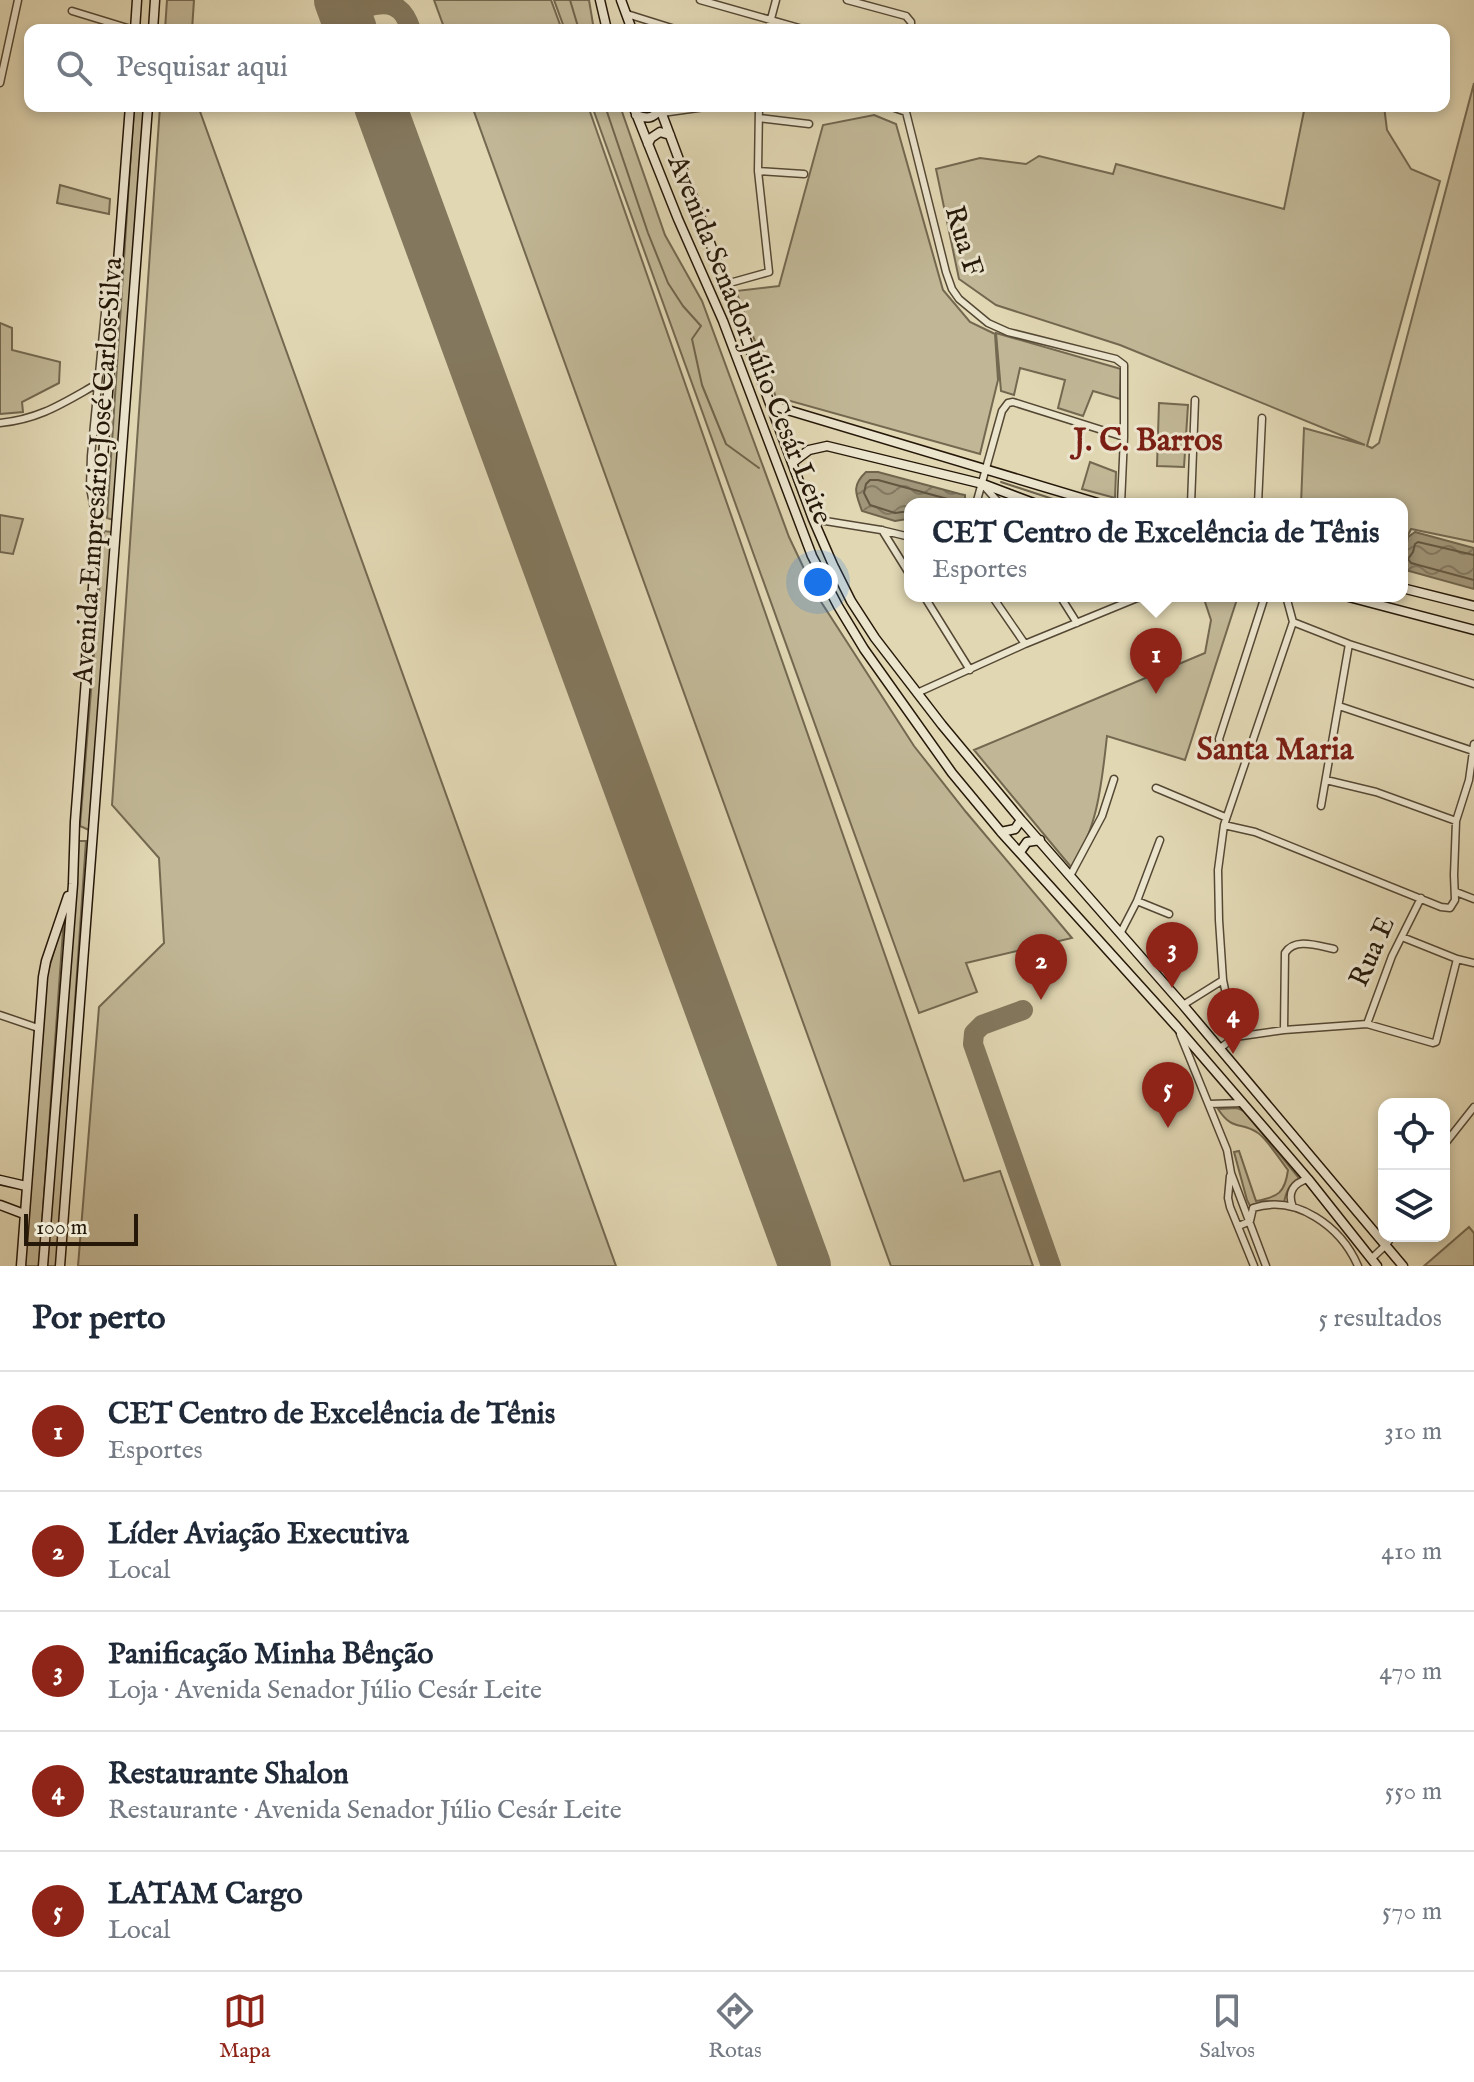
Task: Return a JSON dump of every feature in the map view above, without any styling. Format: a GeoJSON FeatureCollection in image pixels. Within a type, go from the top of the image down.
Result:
{"type":"FeatureCollection","features":[{"type":"Feature","properties":{"kind":"main road"},"geometry":{"type":"LineString","coordinates":[[135,24],[137,0]]}},
{"type":"Feature","properties":{"kind":"main road"},"geometry":{"type":"LineString","coordinates":[[153,24],[155,0]]}},
{"type":"Feature","properties":{"kind":"main road"},"geometry":{"type":"LineString","coordinates":[[600,0],[606,24]]}},
{"type":"Feature","properties":{"kind":"main road"},"geometry":{"type":"LineString","coordinates":[[621,0],[630,24]]}},
{"type":"Feature","properties":{"kind":"main road","name":"Avenida Empresário José Carlos Silva"},"geometry":{"type":"LineString","coordinates":[[43,1266],[130,112]]}},
{"type":"Feature","properties":{"kind":"main road","name":"Avenida Empresário José Carlos Silva"},"geometry":{"type":"LineString","coordinates":[[60,1266],[148,112]]}},
{"type":"Feature","properties":{"kind":"main road","name":"Avenida Senador Júlio Cesár Leite"},"geometry":{"type":"LineString","coordinates":[[636,112],[723,321],[812,556],[864,649],[952,773],[1001,832],[1243,1103],[1374,1262]]}},
{"type":"Feature","properties":{"kind":"main road"},"geometry":{"type":"LineString","coordinates":[[638,112],[647,119],[657,112]]}},
{"type":"Feature","properties":{"kind":"main road","name":"Avenida Senador Júlio Cesár Leite"},"geometry":{"type":"LineString","coordinates":[[661,112],[813,519],[851,601],[875,638],[966,755],[1183,1005],[1403,1266]]}},
{"type":"Feature","properties":{"kind":"main road"},"geometry":{"type":"LineString","coordinates":[[648,144],[655,134],[665,132],[670,135]]}},
{"type":"Feature","properties":{"kind":"main road"},"geometry":{"type":"LineString","coordinates":[[771,405],[1081,498]]}},
{"type":"Feature","properties":{"kind":"main road"},"geometry":{"type":"LineString","coordinates":[[792,463],[809,450],[827,446],[983,484],[1020,498]]}},
{"type":"Feature","properties":{"kind":"main road"},"geometry":{"type":"LineString","coordinates":[[99,526],[117,527]]}},
{"type":"Feature","properties":{"kind":"main road"},"geometry":{"type":"LineString","coordinates":[[1408,590],[1474,606]]}},
{"type":"Feature","properties":{"kind":"main road"},"geometry":{"type":"LineString","coordinates":[[1368,602],[1474,630]]}},
{"type":"Feature","properties":{"kind":"main road"},"geometry":{"type":"LineString","coordinates":[[1001,832],[1015,829],[1021,820]]}},
{"type":"Feature","properties":{"kind":"main road"},"geometry":{"type":"LineString","coordinates":[[74,838],[85,836],[94,840]]}},
{"type":"Feature","properties":{"kind":"main road"},"geometry":{"type":"LineString","coordinates":[[1020,852],[1027,842],[1040,840]]}},
{"type":"Feature","properties":{"kind":"main road","name":"Avenida Empresário José Carlos Silva"},"geometry":{"type":"LineString","coordinates":[[21,1266],[38,1028],[46,961],[73,884]]}},
{"type":"Feature","properties":{"kind":"main road"},"geometry":{"type":"LineString","coordinates":[[0,1180],[26,1186]]}},
{"type":"Feature","properties":{"kind":"main road"},"geometry":{"type":"LineString","coordinates":[[0,1205],[24,1214]]}},
{"type":"Feature","properties":{"kind":"street"},"geometry":{"type":"LineString","coordinates":[[0,83],[18,0]]}},
{"type":"Feature","properties":{"kind":"street"},"geometry":{"type":"LineString","coordinates":[[700,0],[782,24]]}},
{"type":"Feature","properties":{"kind":"street"},"geometry":{"type":"LineString","coordinates":[[769,24],[776,0]]}},
{"type":"Feature","properties":{"kind":"street"},"geometry":{"type":"LineString","coordinates":[[847,0],[909,18],[910,24]]}},
{"type":"Feature","properties":{"kind":"street"},"geometry":{"type":"LineString","coordinates":[[885,10],[886,0]]}},
{"type":"Feature","properties":{"kind":"street"},"geometry":{"type":"LineString","coordinates":[[72,11],[115,24]]}},
{"type":"Feature","properties":{"kind":"street"},"geometry":{"type":"LineString","coordinates":[[627,14],[659,24]]}},
{"type":"Feature","properties":{"kind":"street"},"geometry":{"type":"LineString","coordinates":[[726,284],[769,272],[758,171],[759,112]]}},
{"type":"Feature","properties":{"kind":"street","name":"Rua F"},"geometry":{"type":"LineString","coordinates":[[907,112],[936,237],[952,289],[959,299],[988,323],[1008,332],[1116,359],[1124,365],[1124,437]]}},
{"type":"Feature","properties":{"kind":"street"},"geometry":{"type":"LineString","coordinates":[[759,118],[809,124]]}},
{"type":"Feature","properties":{"kind":"street"},"geometry":{"type":"LineString","coordinates":[[758,171],[804,174]]}},
{"type":"Feature","properties":{"kind":"street"},"geometry":{"type":"LineString","coordinates":[[99,526],[90,488],[93,431],[107,292],[111,277],[118,268]]}},
{"type":"Feature","properties":{"kind":"street"},"geometry":{"type":"LineString","coordinates":[[0,423],[22,421],[39,415],[97,384]]}},
{"type":"Feature","properties":{"kind":"street"},"geometry":{"type":"LineString","coordinates":[[1191,498],[1195,400]]}},
{"type":"Feature","properties":{"kind":"street"},"geometry":{"type":"LineString","coordinates":[[978,498],[1004,405],[1013,402],[1124,437],[1121,498]]}},
{"type":"Feature","properties":{"kind":"street"},"geometry":{"type":"LineString","coordinates":[[1258,498],[1262,418]]}},
{"type":"Feature","properties":{"kind":"street"},"geometry":{"type":"LineString","coordinates":[[93,431],[106,433]]}},
{"type":"Feature","properties":{"kind":"street"},"geometry":{"type":"LineString","coordinates":[[983,484],[995,498]]}},
{"type":"Feature","properties":{"kind":"street"},"geometry":{"type":"LineString","coordinates":[[813,519],[904,536]]}},
{"type":"Feature","properties":{"kind":"street"},"geometry":{"type":"LineString","coordinates":[[881,530],[904,566]]}},
{"type":"Feature","properties":{"kind":"street"},"geometry":{"type":"LineString","coordinates":[[928,602],[970,670]]}},
{"type":"Feature","properties":{"kind":"street"},"geometry":{"type":"LineString","coordinates":[[996,602],[1025,644]]}},
{"type":"Feature","properties":{"kind":"street"},"geometry":{"type":"LineString","coordinates":[[1064,602],[1077,623]]}},
{"type":"Feature","properties":{"kind":"street"},"geometry":{"type":"LineString","coordinates":[[917,693],[1122,602]]}},
{"type":"Feature","properties":{"kind":"street"},"geometry":{"type":"LineString","coordinates":[[1246,758],[1221,748],[1219,739],[1263,602]]}},
{"type":"Feature","properties":{"kind":"street"},"geometry":{"type":"LineString","coordinates":[[1235,1037],[1223,980],[1218,870],[1224,821],[1293,622],[1288,602]]}},
{"type":"Feature","properties":{"kind":"street"},"geometry":{"type":"LineString","coordinates":[[1293,622],[1349,644],[1474,684]]}},
{"type":"Feature","properties":{"kind":"street"},"geometry":{"type":"LineString","coordinates":[[1321,806],[1349,644]]}},
{"type":"Feature","properties":{"kind":"street"},"geometry":{"type":"LineString","coordinates":[[1339,706],[1473,748],[1469,780]]}},
{"type":"Feature","properties":{"kind":"street"},"geometry":{"type":"LineString","coordinates":[[1156,788],[1224,821],[1450,908],[1456,892],[1456,821],[1474,767]]}},
{"type":"Feature","properties":{"kind":"street"},"geometry":{"type":"LineString","coordinates":[[1070,876],[1102,816],[1114,779]]}},
{"type":"Feature","properties":{"kind":"street"},"geometry":{"type":"LineString","coordinates":[[1326,780],[1376,792],[1456,821]]}},
{"type":"Feature","properties":{"kind":"street"},"geometry":{"type":"LineString","coordinates":[[1120,934],[1137,901],[1160,840]]}},
{"type":"Feature","properties":{"kind":"street"},"geometry":{"type":"LineString","coordinates":[[1456,892],[1474,899]]}},
{"type":"Feature","properties":{"kind":"street","name":"Rua E"},"geometry":{"type":"LineString","coordinates":[[1367,1024],[1381,983],[1421,898]]}},
{"type":"Feature","properties":{"kind":"street"},"geometry":{"type":"LineString","coordinates":[[1137,901],[1169,914]]}},
{"type":"Feature","properties":{"kind":"street"},"geometry":{"type":"LineString","coordinates":[[1402,937],[1474,963]]}},
{"type":"Feature","properties":{"kind":"street"},"geometry":{"type":"LineString","coordinates":[[1284,1030],[1287,948],[1301,943],[1334,949]]}},
{"type":"Feature","properties":{"kind":"street"},"geometry":{"type":"LineString","coordinates":[[1219,1049],[1235,1037],[1367,1024],[1436,1042],[1457,959]]}},
{"type":"Feature","properties":{"kind":"street"},"geometry":{"type":"LineString","coordinates":[[1183,1005],[1223,980]]}},
{"type":"Feature","properties":{"kind":"street"},"geometry":{"type":"LineString","coordinates":[[0,1015],[38,1028]]}},
{"type":"Feature","properties":{"kind":"street"},"geometry":{"type":"LineString","coordinates":[[1177,1027],[1227,1150],[1231,1173],[1266,1266]]}},
{"type":"Feature","properties":{"kind":"street"},"geometry":{"type":"LineString","coordinates":[[1209,1104],[1243,1103]]}},
{"type":"Feature","properties":{"kind":"street"},"geometry":{"type":"LineString","coordinates":[[1450,1137],[1474,1107]]}},
{"type":"Feature","properties":{"kind":"street"},"geometry":{"type":"LineString","coordinates":[[1231,1173],[1228,1198],[1254,1266]]}},
{"type":"Feature","properties":{"kind":"street"},"geometry":{"type":"LineString","coordinates":[[1293,1207],[1291,1192],[1294,1186],[1308,1179]]}},
{"type":"Feature","properties":{"kind":"street"},"geometry":{"type":"LineString","coordinates":[[1250,1221],[1253,1208],[1265,1205],[1293,1207],[1309,1213],[1326,1223],[1349,1249],[1358,1266]]}},
{"type":"Feature","properties":{"kind":"street"},"geometry":{"type":"LineString","coordinates":[[1239,1226],[1250,1221]]}},
{"type":"Feature","properties":{"kind":"street"},"geometry":{"type":"LineString","coordinates":[[1374,1262],[1388,1242]]}},
{"type":"Feature","properties":{"kind":"shaded area"},"geometry":{"type":"Polygon","coordinates":[[[167,0],[194,0],[192,24],[165,24],[167,0]]]}},
{"type":"Feature","properties":{"kind":"shaded area"},"geometry":{"type":"Polygon","coordinates":[[[434,0],[551,0],[560,24],[443,24],[434,0]]]}},
{"type":"Feature","properties":{"kind":"shaded area"},"geometry":{"type":"Polygon","coordinates":[[[554,0],[589,0],[593,24],[563,24],[554,0]]]}},
{"type":"Feature","properties":{"kind":"shaded area"},"geometry":{"type":"Polygon","coordinates":[[[1474,83],[1474,542],[1411,529],[1408,535],[1408,498],[1301,498],[1304,428],[1365,445],[1120,345],[996,305],[959,279],[936,169],[980,158],[1026,164],[1039,156],[1113,174],[1116,164],[1284,209],[1304,112],[1385,112],[1387,130],[1411,169],[1440,181],[1367,446],[1372,448],[1379,443],[1474,83]]]}},
{"type":"Feature","properties":{"kind":"shaded area"},"geometry":{"type":"Polygon","coordinates":[[[134,112],[144,112],[113,520],[107,518],[134,112]]]}},
{"type":"Feature","properties":{"kind":"shaded area"},"geometry":{"type":"Polygon","coordinates":[[[160,112],[200,112],[616,1266],[78,1266],[99,1007],[164,943],[159,858],[112,805],[160,112]]]}},
{"type":"Feature","properties":{"kind":"shaded area"},"geometry":{"type":"Polygon","coordinates":[[[474,112],[590,112],[964,1181],[1000,1171],[1033,1266],[891,1266],[474,112]]]}},
{"type":"Feature","properties":{"kind":"shaded area"},"geometry":{"type":"Polygon","coordinates":[[[594,112],[622,112],[665,235],[702,301],[789,537],[816,594],[914,746],[1072,938],[966,963],[977,992],[919,1013],[594,112]]]}},
{"type":"Feature","properties":{"kind":"shaded area"},"geometry":{"type":"Polygon","coordinates":[[[874,115],[896,124],[943,290],[970,322],[995,334],[998,380],[980,454],[776,397],[736,291],[779,286],[823,125],[874,115]]]}},
{"type":"Feature","properties":{"kind":"shaded area"},"geometry":{"type":"Polygon","coordinates":[[[60,185],[110,199],[109,214],[57,203],[60,185]]]}},
{"type":"Feature","properties":{"kind":"shaded area"},"geometry":{"type":"Polygon","coordinates":[[[0,323],[12,328],[12,350],[60,362],[59,383],[22,402],[23,412],[0,414],[0,323]]]}},
{"type":"Feature","properties":{"kind":"shaded area"},"geometry":{"type":"Polygon","coordinates":[[[996,333],[1121,369],[1120,399],[1093,391],[1083,416],[1058,408],[1065,380],[1020,368],[1014,395],[1001,391],[996,333]]]}},
{"type":"Feature","properties":{"kind":"shaded area"},"geometry":{"type":"Polygon","coordinates":[[[1159,403],[1188,405],[1184,467],[1157,466],[1159,403]]]}},
{"type":"Feature","properties":{"kind":"shaded area"},"geometry":{"type":"Polygon","coordinates":[[[1090,462],[1116,472],[1115,498],[1082,489],[1090,462]]]}},
{"type":"Feature","properties":{"kind":"shaded area"},"geometry":{"type":"Polygon","coordinates":[[[0,515],[23,519],[13,554],[0,552],[0,515]]]}},
{"type":"Feature","properties":{"kind":"shaded area"},"geometry":{"type":"Polygon","coordinates":[[[104,531],[112,532],[89,830],[80,826],[104,531]]]}},
{"type":"Feature","properties":{"kind":"shaded area"},"geometry":{"type":"Polygon","coordinates":[[[1205,602],[1236,602],[1185,760],[1107,736],[1093,821],[1071,867],[974,750],[1205,653],[1211,620],[1205,602]]]}},
{"type":"Feature","properties":{"kind":"shaded area"},"geometry":{"type":"Polygon","coordinates":[[[79,841],[86,841],[57,1266],[47,1266],[79,841]]]}},
{"type":"Feature","properties":{"kind":"shaded area"},"geometry":{"type":"Polygon","coordinates":[[[64,917],[39,1266],[25,1266],[47,975],[64,917]]]}},
{"type":"Feature","properties":{"kind":"shaded area"},"geometry":{"type":"Polygon","coordinates":[[[1237,1108],[1244,1111],[1299,1178],[1288,1189],[1284,1203],[1264,1201],[1250,1206],[1247,1200],[1234,1152],[1239,1151],[1256,1201],[1279,1193],[1288,1170],[1261,1136],[1252,1129],[1228,1121],[1218,1109],[1237,1108]]]}},
{"type":"Feature","properties":{"kind":"shaded area"},"geometry":{"type":"Polygon","coordinates":[[[1469,1227],[1474,1233],[1474,1266],[1424,1266],[1469,1227]]]}},
{"type":"Feature","properties":{"kind":"water"},"geometry":{"type":"Polygon","coordinates":[[[866,472],[878,472],[965,495],[965,498],[904,498],[904,520],[895,521],[862,511],[857,495],[861,477],[866,472]]]}},
{"type":"Feature","properties":{"kind":"water"},"geometry":{"type":"Polygon","coordinates":[[[1415,532],[1474,548],[1474,589],[1408,571],[1408,537],[1415,532]]]}},
{"type":"Feature","properties":{"kind":"waterway"},"geometry":{"type":"LineString","coordinates":[[570,0],[577,24]]}},
{"type":"Feature","properties":{"kind":"waterway"},"geometry":{"type":"LineString","coordinates":[[607,112],[668,283],[701,326],[692,339],[702,385],[726,444],[759,468]]}},
{"type":"Feature","properties":{"kind":"waterway"},"geometry":{"type":"LineString","coordinates":[[1001,482],[1050,498]]}},
{"type":"Feature","properties":{"kind":"taxiway"},"geometry":{"type":"LineString","coordinates":[[357,24],[364,8],[381,4],[394,6],[404,14],[409,24]]}},
{"type":"Feature","properties":{"kind":"taxiway"},"geometry":{"type":"LineString","coordinates":[[393,112],[402,165]]}},
{"type":"Feature","properties":{"kind":"taxiway"},"geometry":{"type":"LineString","coordinates":[[1023,1010],[982,1025],[974,1033],[973,1044],[1051,1266]]}},
{"type":"Feature","properties":{"kind":"runway"},"geometry":{"type":"LineString","coordinates":[[340,0],[349,24]]}},
{"type":"Feature","properties":{"kind":"runway"},"geometry":{"type":"LineString","coordinates":[[382,112],[805,1266]]}},
{"type":"Feature","properties":{"kind":"place","name":"CET Centro de Excelência de Tênis"},"geometry":{"type":"Point","coordinates":[1156,694]}},
{"type":"Feature","properties":{"kind":"place","name":"Panificação Minha Bênção"},"geometry":{"type":"Point","coordinates":[1172,988]}},
{"type":"Feature","properties":{"kind":"place","name":"Líder Aviação Executiva"},"geometry":{"type":"Point","coordinates":[1041,1000]}},
{"type":"Feature","properties":{"kind":"place","name":"Restaurante Shalon"},"geometry":{"type":"Point","coordinates":[1233,1054]}},
{"type":"Feature","properties":{"kind":"place","name":"LATAM Cargo"},"geometry":{"type":"Point","coordinates":[1168,1128]}},
{"type":"Feature","properties":{"kind":"district","name":"J. C. Barros"},"geometry":{"type":"Point","coordinates":[1148,441]}},
{"type":"Feature","properties":{"kind":"district","name":"Santa Maria"},"geometry":{"type":"Point","coordinates":[1275,750]}}]}
